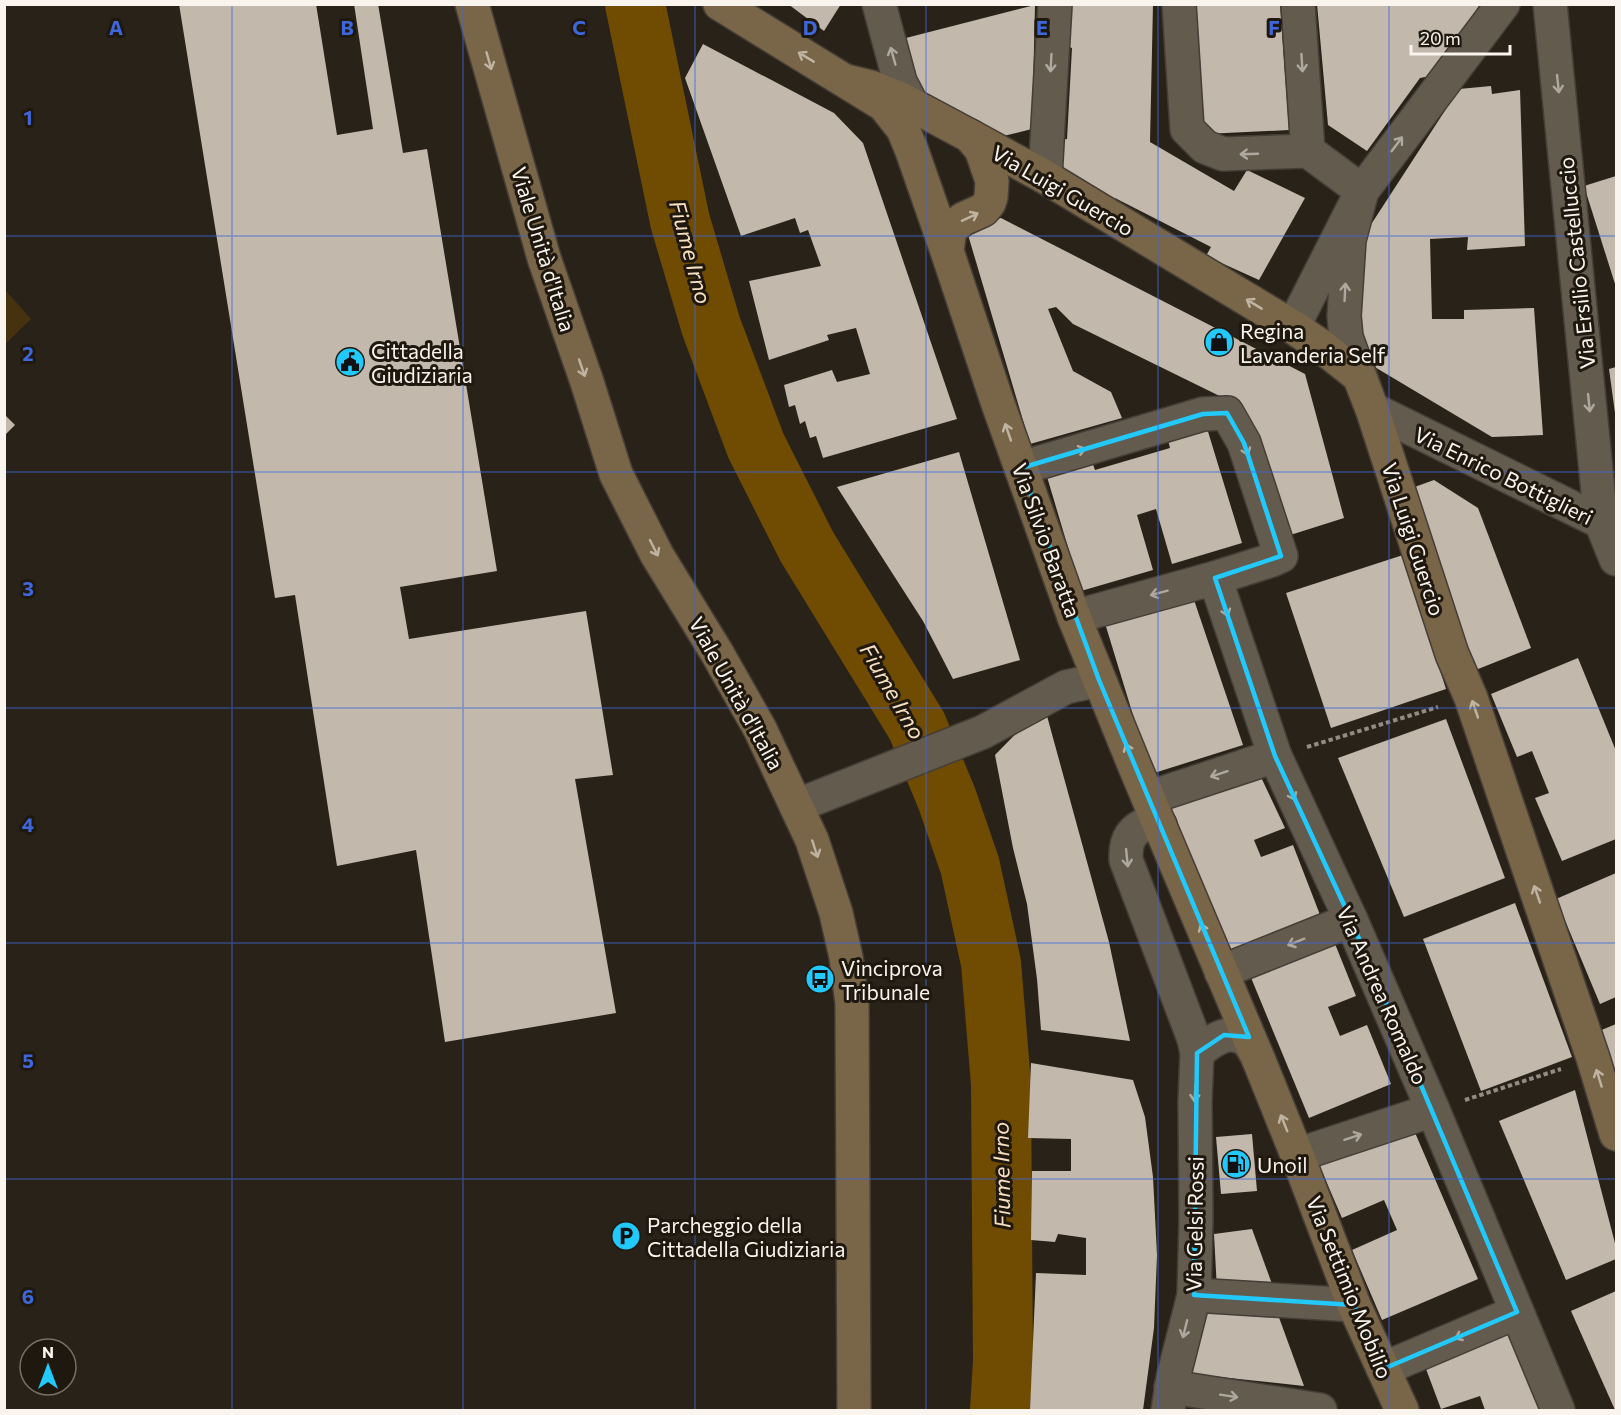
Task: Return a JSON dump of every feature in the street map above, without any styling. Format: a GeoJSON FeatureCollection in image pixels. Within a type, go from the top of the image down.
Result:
{"type":"FeatureCollection","features":[{"type":"Feature","properties":{"kind":"main road","name":"Viale Unità d'Italia"},"geometry":{"type":"LineString","coordinates":[[472,4],[544,258],[616,474],[657,555],[760,729],[812,840],[836,914],[846,957],[852,1003],[854,1410]]}},
{"type":"Feature","properties":{"kind":"main road"},"geometry":{"type":"LineString","coordinates":[[720,4],[846,81],[871,87],[904,111],[970,136],[981,149],[992,181],[992,197],[983,210],[963,219],[950,229],[947,251]]}},
{"type":"Feature","properties":{"kind":"main road","name":"Via Silvio Baratta"},"geometry":{"type":"LineString","coordinates":[[904,111],[912,151],[1074,617],[1098,680],[1258,1058]]}},
{"type":"Feature","properties":{"kind":"main road","name":"Via Luigi Guercio"},"geometry":{"type":"LineString","coordinates":[[970,136],[1045,177],[1293,327],[1359,376],[1372,409],[1452,654],[1471,698],[1617,1134]]}},
{"type":"Feature","properties":{"kind":"main road","name":"Via Settimio Mobilio"},"geometry":{"type":"LineString","coordinates":[[1258,1058],[1354,1305],[1402,1410]]}},
{"type":"Feature","properties":{"kind":"street","name":"Via Silvio Baratta"},"geometry":{"type":"LineString","coordinates":[[879,4],[900,82],[904,111]]}},
{"type":"Feature","properties":{"kind":"street"},"geometry":{"type":"LineString","coordinates":[[1045,177],[1055,4]]}},
{"type":"Feature","properties":{"kind":"street"},"geometry":{"type":"LineString","coordinates":[[1179,4],[1187,129],[1205,147],[1223,154],[1308,151],[1362,191]]}},
{"type":"Feature","properties":{"kind":"street"},"geometry":{"type":"LineString","coordinates":[[1298,4],[1308,151]]}},
{"type":"Feature","properties":{"kind":"street"},"geometry":{"type":"LineString","coordinates":[[1293,327],[1362,191],[1503,4]]}},
{"type":"Feature","properties":{"kind":"street","name":"Via Ersilio Castelluccio"},"geometry":{"type":"LineString","coordinates":[[1550,4],[1601,522]]}},
{"type":"Feature","properties":{"kind":"street"},"geometry":{"type":"LineString","coordinates":[[1362,191],[1349,240],[1344,316],[1346,337],[1372,409]]}},
{"type":"Feature","properties":{"kind":"street","name":"Via Enrico Bottiglieri"},"geometry":{"type":"LineString","coordinates":[[1372,409],[1601,522],[1617,560]]}},
{"type":"Feature","properties":{"kind":"street"},"geometry":{"type":"LineString","coordinates":[[1021,468],[1203,414],[1227,413],[1244,443],[1281,556],[1215,578],[1074,617]]}},
{"type":"Feature","properties":{"kind":"street","name":"Via Andrea Romaldo"},"geometry":{"type":"LineString","coordinates":[[1215,578],[1275,756],[1351,920],[1558,1410]]}},
{"type":"Feature","properties":{"kind":"street"},"geometry":{"type":"LineString","coordinates":[[796,806],[983,732],[1066,687],[1098,680]]}},
{"type":"Feature","properties":{"kind":"street"},"geometry":{"type":"LineString","coordinates":[[1258,1058],[1246,1040],[1238,1036],[1224,1035],[1204,1047],[1194,1039],[1126,860],[1126,851],[1132,833],[1152,821],[1154,811],[1275,756]]}},
{"type":"Feature","properties":{"kind":"street"},"geometry":{"type":"LineString","coordinates":[[1221,972],[1351,920]]}},
{"type":"Feature","properties":{"kind":"street","name":"Via Gelsi Rossi"},"geometry":{"type":"LineString","coordinates":[[1170,1399],[1194,1295],[1195,1101],[1204,1047]]}},
{"type":"Feature","properties":{"kind":"street"},"geometry":{"type":"LineString","coordinates":[[1297,1155],[1433,1110]]}},
{"type":"Feature","properties":{"kind":"street"},"geometry":{"type":"LineString","coordinates":[[1194,1295],[1354,1305]]}},
{"type":"Feature","properties":{"kind":"street"},"geometry":{"type":"LineString","coordinates":[[1383,1369],[1517,1312]]}},
{"type":"Feature","properties":{"kind":"street"},"geometry":{"type":"LineString","coordinates":[[1170,1399],[1320,1410]]}},
{"type":"Feature","properties":{"kind":"path"},"geometry":{"type":"LineString","coordinates":[[1275,756],[1471,698]]}},
{"type":"Feature","properties":{"kind":"path"},"geometry":{"type":"LineString","coordinates":[[1433,1110],[1593,1059]]}},
{"type":"Feature","properties":{"kind":"highlighted area"},"geometry":{"type":"Polygon","coordinates":[[[1227,413],[1244,443],[1281,556],[1215,578],[1275,756],[1351,920],[1517,1312],[1383,1369],[1354,1305],[1194,1295],[1197,1053],[1224,1035],[1249,1037],[1099,680],[1021,468],[1203,414],[1227,413]]]}},
{"type":"Feature","properties":{"kind":"shaded area"},"geometry":{"type":"Polygon","coordinates":[[[5,290],[31,319],[5,344],[5,290]]]}},
{"type":"Feature","properties":{"kind":"building","name":"Cittadella Giudiziaria"},"geometry":{"type":"Polygon","coordinates":[[[179,4],[316,4],[337,135],[373,129],[354,4],[378,4],[403,153],[427,149],[497,571],[400,587],[409,639],[586,611],[613,775],[575,779],[616,1013],[445,1042],[416,850],[337,866],[295,595],[275,598],[179,4]]]}},
{"type":"Feature","properties":{"kind":"building"},"geometry":{"type":"Polygon","coordinates":[[[788,4],[841,4],[824,31],[788,4]]]}},
{"type":"Feature","properties":{"kind":"building"},"geometry":{"type":"Polygon","coordinates":[[[1065,4],[1153,4],[1150,142],[1234,191],[1247,170],[1305,198],[1259,280],[1206,256],[1211,247],[1115,198],[1111,208],[1059,175],[1059,140],[1067,139],[1072,48],[1061,44],[1065,4]]]}},
{"type":"Feature","properties":{"kind":"building"},"geometry":{"type":"Polygon","coordinates":[[[1193,4],[1280,4],[1289,130],[1205,134],[1193,4]]]}},
{"type":"Feature","properties":{"kind":"building"},"geometry":{"type":"Polygon","coordinates":[[[1317,4],[1480,4],[1436,75],[1420,78],[1367,151],[1328,125],[1317,4]]]}},
{"type":"Feature","properties":{"kind":"building"},"geometry":{"type":"Polygon","coordinates":[[[1035,5],[1032,129],[995,138],[926,100],[914,85],[902,39],[1035,5]]]}},
{"type":"Feature","properties":{"kind":"building"},"geometry":{"type":"Polygon","coordinates":[[[703,44],[834,113],[863,143],[957,419],[823,458],[816,436],[810,438],[805,421],[800,424],[795,405],[789,407],[784,385],[832,370],[837,382],[870,374],[856,328],[827,335],[829,340],[769,360],[749,281],[821,266],[808,230],[800,233],[795,218],[741,236],[685,78],[703,44]]]}},
{"type":"Feature","properties":{"kind":"building"},"geometry":{"type":"Polygon","coordinates":[[[1491,86],[1492,94],[1520,90],[1525,246],[1467,250],[1468,237],[1430,239],[1432,319],[1464,319],[1464,310],[1534,308],[1543,435],[1492,437],[1363,360],[1357,246],[1459,89],[1491,86]]]}},
{"type":"Feature","properties":{"kind":"building"},"geometry":{"type":"Polygon","coordinates":[[[1616,176],[1616,287],[1584,186],[1616,176]]]}},
{"type":"Feature","properties":{"kind":"building"},"geometry":{"type":"Polygon","coordinates":[[[1001,218],[1305,374],[1344,518],[1284,537],[1242,407],[1073,324],[1056,307],[1048,309],[1073,371],[1111,392],[1122,418],[1030,444],[966,228],[1001,218]]]}},
{"type":"Feature","properties":{"kind":"building"},"geometry":{"type":"Polygon","coordinates":[[[1616,367],[1616,413],[1615,413],[1609,369],[1616,367]]]}},
{"type":"Feature","properties":{"kind":"building"},"geometry":{"type":"Polygon","coordinates":[[[4,414],[15,425],[4,436],[4,414]]]}},
{"type":"Feature","properties":{"kind":"building"},"geometry":{"type":"Polygon","coordinates":[[[1206,425],[1242,543],[1172,564],[1156,509],[1137,515],[1153,570],[1081,591],[1045,470],[1090,456],[1095,470],[1170,448],[1167,436],[1206,425]]]}},
{"type":"Feature","properties":{"kind":"building"},"geometry":{"type":"Polygon","coordinates":[[[959,452],[1020,660],[953,679],[923,621],[837,487],[959,452]]]}},
{"type":"Feature","properties":{"kind":"building"},"geometry":{"type":"Polygon","coordinates":[[[1434,480],[1478,508],[1531,648],[1473,671],[1409,489],[1434,480]]]}},
{"type":"Feature","properties":{"kind":"building"},"geometry":{"type":"Polygon","coordinates":[[[1403,555],[1446,689],[1331,728],[1286,593],[1403,555]]]}},
{"type":"Feature","properties":{"kind":"building"},"geometry":{"type":"Polygon","coordinates":[[[1191,591],[1243,745],[1151,774],[1104,620],[1191,591]]]}},
{"type":"Feature","properties":{"kind":"building"},"geometry":{"type":"Polygon","coordinates":[[[1578,658],[1616,751],[1616,839],[1562,861],[1535,798],[1549,793],[1532,751],[1517,757],[1491,694],[1578,658]]]}},
{"type":"Feature","properties":{"kind":"building"},"geometry":{"type":"Polygon","coordinates":[[[1044,705],[1109,942],[1130,1041],[1041,1030],[1027,904],[1013,848],[995,755],[1044,705]]]}},
{"type":"Feature","properties":{"kind":"building"},"geometry":{"type":"Polygon","coordinates":[[[1446,719],[1505,878],[1404,917],[1338,758],[1446,719]]]}},
{"type":"Feature","properties":{"kind":"building"},"geometry":{"type":"Polygon","coordinates":[[[1260,775],[1285,828],[1254,840],[1261,857],[1293,845],[1322,920],[1229,959],[1170,806],[1260,775]]]}},
{"type":"Feature","properties":{"kind":"building"},"geometry":{"type":"Polygon","coordinates":[[[1616,873],[1616,997],[1600,1004],[1556,899],[1616,873]]]}},
{"type":"Feature","properties":{"kind":"building"},"geometry":{"type":"Polygon","coordinates":[[[1515,903],[1572,1057],[1481,1091],[1423,939],[1515,903]]]}},
{"type":"Feature","properties":{"kind":"building"},"geometry":{"type":"Polygon","coordinates":[[[1331,934],[1356,996],[1328,1007],[1340,1036],[1367,1025],[1391,1084],[1309,1118],[1247,968],[1331,934]]]}},
{"type":"Feature","properties":{"kind":"building"},"geometry":{"type":"Polygon","coordinates":[[[1616,1024],[1616,1095],[1592,1034],[1616,1024]]]}},
{"type":"Feature","properties":{"kind":"building"},"geometry":{"type":"Polygon","coordinates":[[[1031,1063],[1133,1080],[1145,1117],[1153,1177],[1157,1255],[1154,1328],[1143,1410],[1030,1410],[1036,1273],[1086,1275],[1086,1238],[1058,1234],[1055,1242],[1031,1240],[1032,1171],[1071,1171],[1071,1139],[1028,1138],[1031,1063]]]}},
{"type":"Feature","properties":{"kind":"building"},"geometry":{"type":"Polygon","coordinates":[[[1575,1090],[1616,1247],[1616,1259],[1566,1280],[1499,1121],[1575,1090]]]}},
{"type":"Feature","properties":{"kind":"building"},"geometry":{"type":"Polygon","coordinates":[[[1410,1121],[1478,1279],[1382,1320],[1352,1250],[1397,1230],[1384,1200],[1342,1218],[1317,1160],[1410,1121]]]}},
{"type":"Feature","properties":{"kind":"building","name":"Unoil"},"geometry":{"type":"Polygon","coordinates":[[[1252,1134],[1257,1191],[1221,1194],[1216,1137],[1252,1134]]]}},
{"type":"Feature","properties":{"kind":"building"},"geometry":{"type":"Polygon","coordinates":[[[1252,1229],[1272,1284],[1217,1290],[1214,1234],[1252,1229]]]}},
{"type":"Feature","properties":{"kind":"building"},"geometry":{"type":"Polygon","coordinates":[[[1616,1291],[1616,1410],[1615,1410],[1571,1311],[1616,1291]]]}},
{"type":"Feature","properties":{"kind":"building"},"geometry":{"type":"Polygon","coordinates":[[[1198,1301],[1277,1312],[1304,1386],[1192,1374],[1198,1301]]]}},
{"type":"Feature","properties":{"kind":"building"},"geometry":{"type":"Polygon","coordinates":[[[1510,1327],[1546,1410],[1485,1410],[1480,1396],[1441,1409],[1423,1361],[1510,1327]]]}},
{"type":"Feature","properties":{"kind":"waterway","name":"Fiume Irno"},"geometry":{"type":"LineString","coordinates":[[635,4],[680,221],[711,326],[756,446],[807,547],[917,726],[947,799],[970,866],[991,963],[1001,1084],[1003,1361],[1000,1410]]}},
{"type":"Feature","properties":{"kind":"place","name":"Regina Lavanderia Self"},"geometry":{"type":"Point","coordinates":[1219,342]}},
{"type":"Feature","properties":{"kind":"place","name":"Cittadella Giudiziaria"},"geometry":{"type":"Point","coordinates":[350,362]}},
{"type":"Feature","properties":{"kind":"place","name":"Vinciprova Tribunale"},"geometry":{"type":"Point","coordinates":[820,979]}},
{"type":"Feature","properties":{"kind":"place","name":"Unoil"},"geometry":{"type":"Point","coordinates":[1236,1164]}},
{"type":"Feature","properties":{"kind":"place","name":"Parcheggio della Cittadella Giudiziaria"},"geometry":{"type":"Point","coordinates":[626,1236]}}]}
